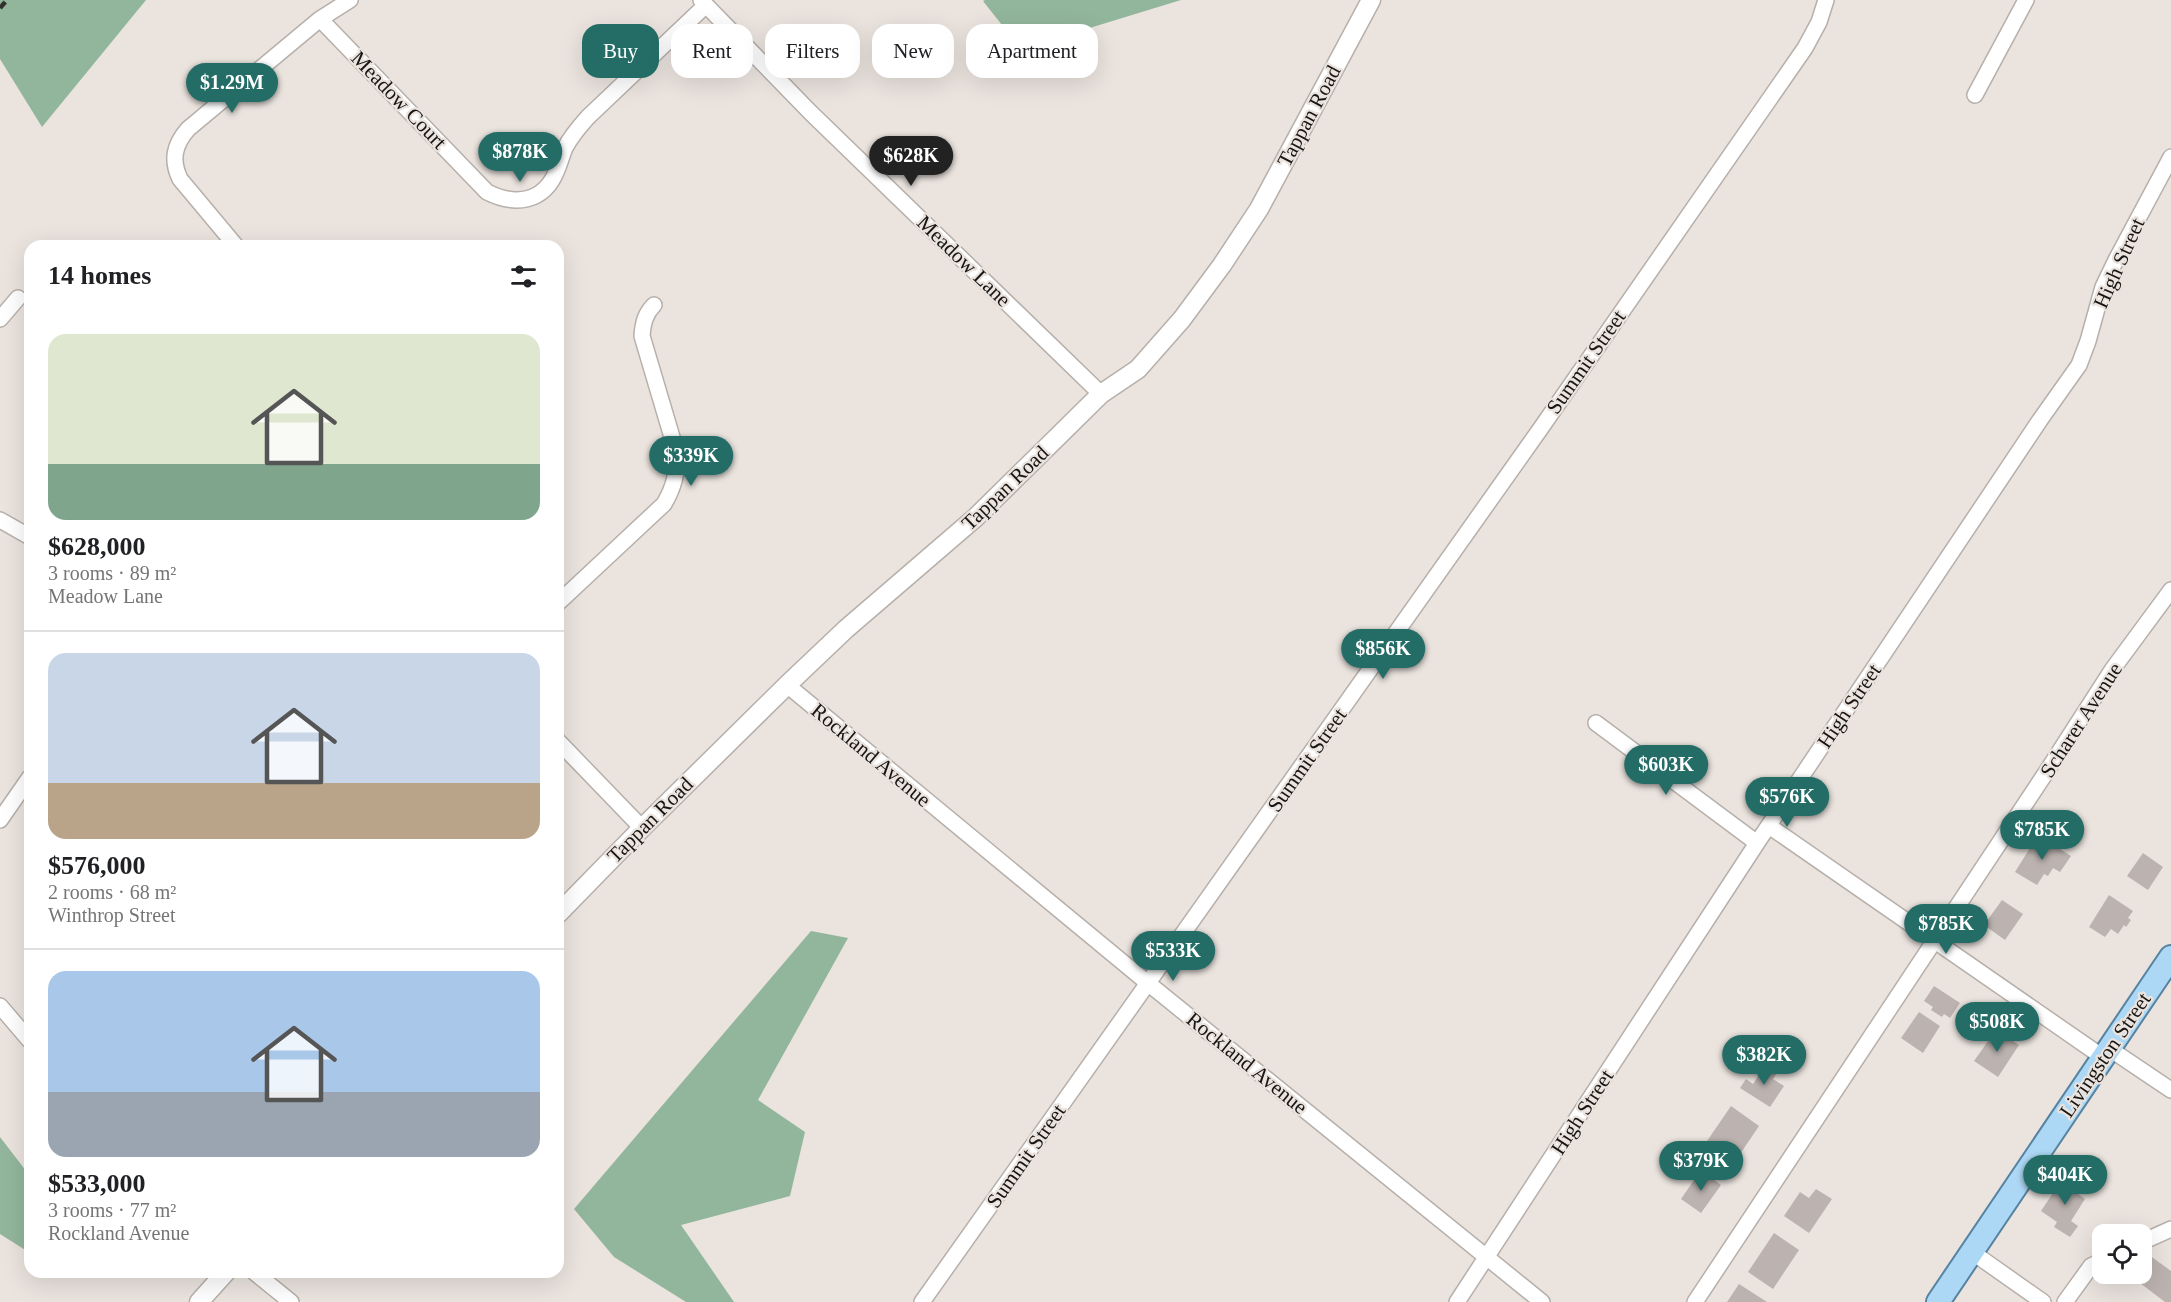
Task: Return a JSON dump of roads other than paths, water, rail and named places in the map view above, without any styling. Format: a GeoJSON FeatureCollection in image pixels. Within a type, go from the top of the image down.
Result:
{"type":"FeatureCollection","features":[{"type":"Feature","properties":{"kind":"main road","name":"Livingston Street"},"geometry":{"type":"LineString","coordinates":[[1938,1302],[2171,957]]}},
{"type":"Feature","properties":{"kind":"street"},"geometry":{"type":"LineString","coordinates":[[231,240],[180,179],[174,167],[174,153],[179,140],[188,129],[320,19],[350,0]]}},
{"type":"Feature","properties":{"kind":"street","name":"Tappan Road"},"geometry":{"type":"LineString","coordinates":[[564,908],[642,828],[846,629],[975,518],[1101,394],[1138,369],[1182,319],[1222,265],[1258,209],[1371,0]]}},
{"type":"Feature","properties":{"kind":"street","name":"Summit Street"},"geometry":{"type":"LineString","coordinates":[[922,1302],[1149,984],[1805,48],[1826,0]]}},
{"type":"Feature","properties":{"kind":"street"},"geometry":{"type":"LineString","coordinates":[[1975,95],[2026,0]]}},
{"type":"Feature","properties":{"kind":"street","name":"Meadow Court"},"geometry":{"type":"LineString","coordinates":[[320,19],[487,192],[513,201],[527,199],[540,193],[550,183],[573,133],[703,2]]}},
{"type":"Feature","properties":{"kind":"street","name":"Meadow Lane"},"geometry":{"type":"LineString","coordinates":[[703,2],[812,113],[1101,394]]}},
{"type":"Feature","properties":{"kind":"street","name":"High Street"},"geometry":{"type":"LineString","coordinates":[[1457,1302],[1757,843],[2079,365],[2103,287],[2171,157]]}},
{"type":"Feature","properties":{"kind":"street"},"geometry":{"type":"LineString","coordinates":[[0,319],[18,298]]}},
{"type":"Feature","properties":{"kind":"street"},"geometry":{"type":"LineString","coordinates":[[564,597],[664,504],[673,489],[677,473],[677,454],[642,336],[643,323],[648,311],[654,305]]}},
{"type":"Feature","properties":{"kind":"street"},"geometry":{"type":"LineString","coordinates":[[0,520],[24,534]]}},
{"type":"Feature","properties":{"kind":"street","name":"Scharer Avenue"},"geometry":{"type":"LineString","coordinates":[[1695,1302],[2112,670],[2171,590]]}},
{"type":"Feature","properties":{"kind":"street","name":"Rockland Avenue"},"geometry":{"type":"LineString","coordinates":[[787,685],[1149,984],[1542,1302]]}},
{"type":"Feature","properties":{"kind":"street"},"geometry":{"type":"LineString","coordinates":[[1596,723],[1757,843]]}},
{"type":"Feature","properties":{"kind":"street"},"geometry":{"type":"LineString","coordinates":[[564,747],[642,828]]}},
{"type":"Feature","properties":{"kind":"street"},"geometry":{"type":"LineString","coordinates":[[0,820],[24,786]]}},
{"type":"Feature","properties":{"kind":"street"},"geometry":{"type":"LineString","coordinates":[[1769,826],[1935,940],[2107,1053],[2171,1090]]}},
{"type":"Feature","properties":{"kind":"street"},"geometry":{"type":"LineString","coordinates":[[0,1006],[24,1034]]}},
{"type":"Feature","properties":{"kind":"street"},"geometry":{"type":"LineString","coordinates":[[2152,1237],[2171,1228]]}},
{"type":"Feature","properties":{"kind":"street"},"geometry":{"type":"LineString","coordinates":[[1972,1252],[2043,1302]]}},
{"type":"Feature","properties":{"kind":"street"},"geometry":{"type":"LineString","coordinates":[[2065,1302],[2092,1266]]}},
{"type":"Feature","properties":{"kind":"street"},"geometry":{"type":"LineString","coordinates":[[199,1302],[221,1278]]}},
{"type":"Feature","properties":{"kind":"street"},"geometry":{"type":"LineString","coordinates":[[261,1278],[291,1302]]}},
{"type":"Feature","properties":{"kind":"railway"},"geometry":{"type":"LineString","coordinates":[[0,8],[7,0]]}}]}
